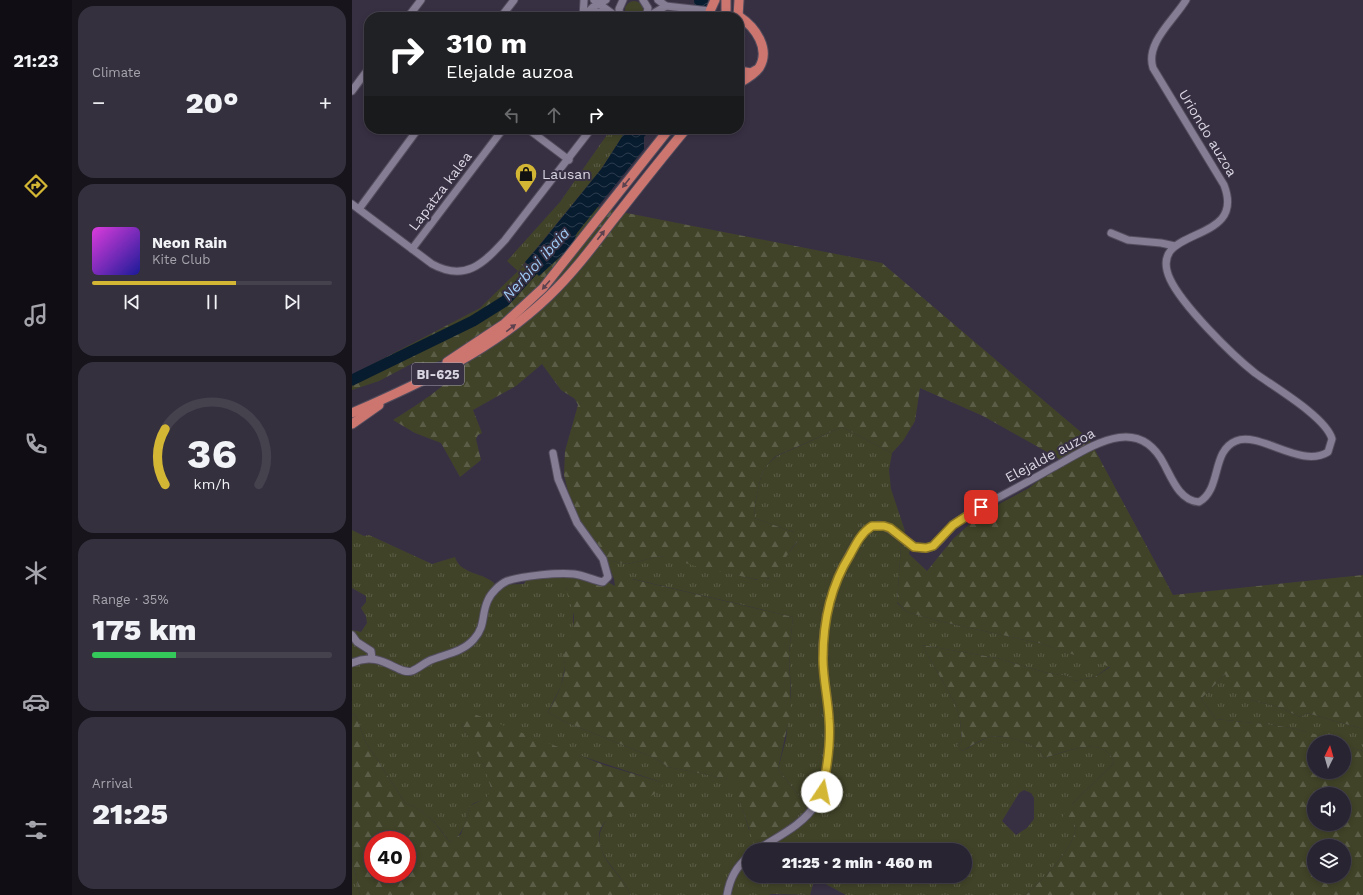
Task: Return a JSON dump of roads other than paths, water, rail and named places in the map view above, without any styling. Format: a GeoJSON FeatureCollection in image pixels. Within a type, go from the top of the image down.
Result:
{"type":"FeatureCollection","features":[{"type":"Feature","properties":{"kind":"main road"},"geometry":{"type":"LineString","coordinates":[[712,12],[715,0]]}},
{"type":"Feature","properties":{"kind":"main road"},"geometry":{"type":"LineString","coordinates":[[724,12],[726,0]]}},
{"type":"Feature","properties":{"kind":"main road"},"geometry":{"type":"LineString","coordinates":[[739,0],[739,12]]}},
{"type":"Feature","properties":{"kind":"main road"},"geometry":{"type":"LineString","coordinates":[[744,21],[756,30],[762,42],[762,61],[759,68],[752,76],[744,80]]}},
{"type":"Feature","properties":{"kind":"main road"},"geometry":{"type":"LineString","coordinates":[[744,71],[751,72],[759,68]]}},
{"type":"Feature","properties":{"kind":"main road"},"geometry":{"type":"LineString","coordinates":[[650,152],[661,134]]}},
{"type":"Feature","properties":{"kind":"main road","name":"BI-625"},"geometry":{"type":"LineString","coordinates":[[395,394],[475,344],[518,313],[544,288],[564,264],[650,152],[666,134]]}},
{"type":"Feature","properties":{"kind":"main road","name":"BI-625"},"geometry":{"type":"LineString","coordinates":[[352,417],[395,394],[432,377],[479,351],[521,321],[546,299],[572,272],[682,134]]}},
{"type":"Feature","properties":{"kind":"main road"},"geometry":{"type":"LineString","coordinates":[[352,413],[395,394]]}},
{"type":"Feature","properties":{"kind":"main road"},"geometry":{"type":"LineString","coordinates":[[352,424],[395,394]]}},
{"type":"Feature","properties":{"kind":"street"},"geometry":{"type":"LineString","coordinates":[[412,12],[420,0]]}},
{"type":"Feature","properties":{"kind":"street"},"geometry":{"type":"LineString","coordinates":[[505,12],[514,0]]}},
{"type":"Feature","properties":{"kind":"street"},"geometry":{"type":"LineString","coordinates":[[583,12],[584,0]]}},
{"type":"Feature","properties":{"kind":"street"},"geometry":{"type":"LineString","coordinates":[[587,12],[596,2],[606,0]]}},
{"type":"Feature","properties":{"kind":"street"},"geometry":{"type":"LineString","coordinates":[[619,12],[622,0]]}},
{"type":"Feature","properties":{"kind":"street"},"geometry":{"type":"LineString","coordinates":[[643,0],[648,8],[648,12]]}},
{"type":"Feature","properties":{"kind":"street"},"geometry":{"type":"LineString","coordinates":[[652,0],[702,12]]}},
{"type":"Feature","properties":{"kind":"street","name":"Uriondo auzoa"},"geometry":{"type":"LineString","coordinates":[[1175,246],[1180,242],[1215,226],[1224,217],[1229,206],[1228,194],[1224,185],[1153,68],[1150,60],[1152,49],[1158,38],[1186,0]]}},
{"type":"Feature","properties":{"kind":"street"},"geometry":{"type":"LineString","coordinates":[[596,2],[610,12]]}},
{"type":"Feature","properties":{"kind":"street"},"geometry":{"type":"LineString","coordinates":[[652,12],[661,3]]}},
{"type":"Feature","properties":{"kind":"street"},"geometry":{"type":"LineString","coordinates":[[599,12],[610,12]]}},
{"type":"Feature","properties":{"kind":"street"},"geometry":{"type":"LineString","coordinates":[[352,91],[364,75]]}},
{"type":"Feature","properties":{"kind":"street"},"geometry":{"type":"LineString","coordinates":[[358,209],[414,134]]}},
{"type":"Feature","properties":{"kind":"street","name":"Lapatza kalea"},"geometry":{"type":"LineString","coordinates":[[412,249],[499,134]]}},
{"type":"Feature","properties":{"kind":"street"},"geometry":{"type":"LineString","coordinates":[[534,134],[568,160]]}},
{"type":"Feature","properties":{"kind":"street"},"geometry":{"type":"LineString","coordinates":[[352,204],[441,269],[462,272],[473,269],[491,256],[505,240],[587,134]]}},
{"type":"Feature","properties":{"kind":"street"},"geometry":{"type":"LineString","coordinates":[[1111,233],[1128,240],[1161,243],[1175,246]]}},
{"type":"Feature","properties":{"kind":"street","name":"Elejalde auzoa"},"geometry":{"type":"LineString","coordinates":[[768,843],[800,822],[816,805],[822,792],[825,779],[830,721],[823,661],[827,617],[836,578],[866,530],[872,526],[884,526],[890,528],[914,547],[921,548],[933,546],[953,525],[969,514],[1105,440],[1131,438],[1144,440],[1152,445],[1158,452],[1175,484],[1186,499],[1192,502],[1199,502],[1210,493],[1226,448],[1238,440],[1254,441],[1315,458],[1328,452],[1332,439],[1330,432],[1326,427],[1290,397],[1254,372],[1197,315],[1178,292],[1167,271],[1168,256],[1175,246]]}},
{"type":"Feature","properties":{"kind":"street"},"geometry":{"type":"LineString","coordinates":[[352,664],[359,660],[372,658],[381,660],[407,672],[412,671],[430,660],[463,649],[474,640],[481,629],[487,600],[493,592],[506,582],[560,573],[575,574],[603,582],[608,577],[600,555],[577,524],[558,479],[552,453]]}},
{"type":"Feature","properties":{"kind":"street"},"geometry":{"type":"LineString","coordinates":[[352,635],[357,642],[371,651],[372,658]]}},
{"type":"Feature","properties":{"kind":"street"},"geometry":{"type":"LineString","coordinates":[[727,895],[729,881],[734,871],[742,863]]}},
{"type":"Feature","properties":{"kind":"water"},"geometry":{"type":"Polygon","coordinates":[[[694,0],[708,0],[705,12],[695,12],[694,0]]]}},
{"type":"Feature","properties":{"kind":"water"},"geometry":{"type":"Polygon","coordinates":[[[624,134],[647,134],[644,137],[644,149],[577,233],[572,246],[539,276],[525,262],[602,168],[624,134]]]}},
{"type":"Feature","properties":{"kind":"waterway","name":"Nerbioi ibaia"},"geometry":{"type":"LineString","coordinates":[[352,380],[473,321],[505,301],[542,260]]}},
{"type":"Feature","properties":{"kind":"place","name":"Lausan"},"geometry":{"type":"Point","coordinates":[526,194]}}]}
